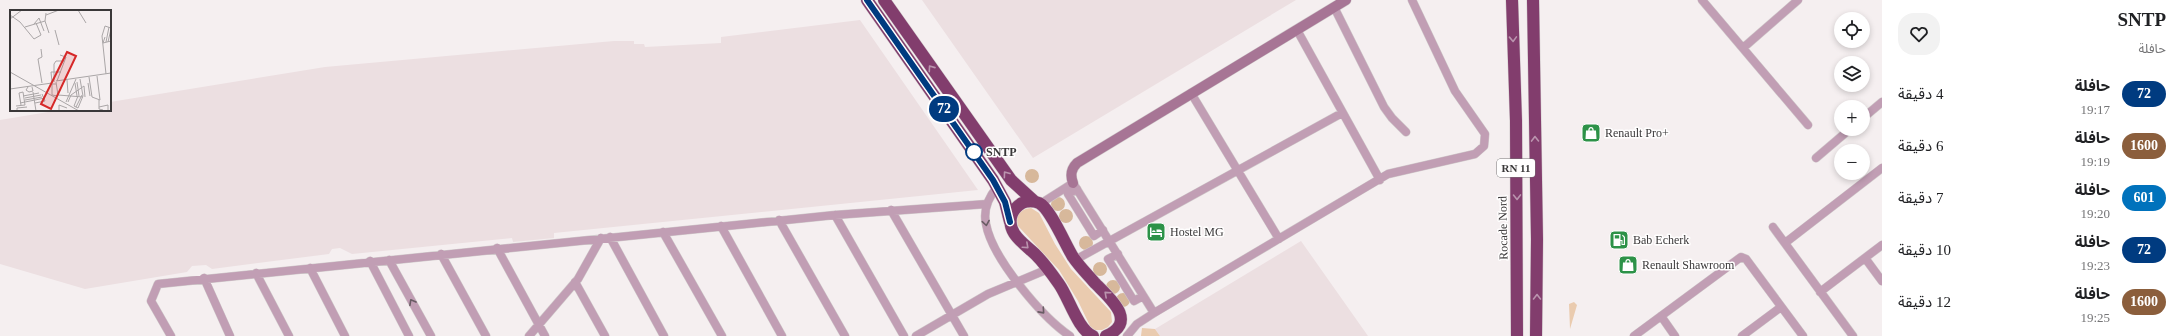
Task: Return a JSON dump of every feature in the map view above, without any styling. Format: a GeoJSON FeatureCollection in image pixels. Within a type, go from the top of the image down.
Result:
{"type":"FeatureCollection","features":[{"type":"Feature","properties":{"kind":"highway"},"geometry":{"type":"LineString","coordinates":[[867,0],[978,157],[997,187],[1005,202],[1015,235],[1048,269],[1067,296],[1081,326],[1093,336]]}},
{"type":"Feature","properties":{"kind":"highway"},"geometry":{"type":"LineString","coordinates":[[884,0],[1011,180],[1037,203],[1048,210],[1060,236],[1075,260],[1091,279],[1117,304],[1124,336]]}},
{"type":"Feature","properties":{"kind":"highway","name":"Rocade Nord"},"geometry":{"type":"LineString","coordinates":[[1512,0],[1516,121],[1517,336]]}},
{"type":"Feature","properties":{"kind":"highway","name":"RN 11"},"geometry":{"type":"LineString","coordinates":[[1533,0],[1537,239],[1536,336]]}},
{"type":"Feature","properties":{"kind":"highway"},"geometry":{"type":"LineString","coordinates":[[1010,222],[1013,212],[1017,207],[1026,202],[1037,203]]}},
{"type":"Feature","properties":{"kind":"highway"},"geometry":{"type":"LineString","coordinates":[[1106,336],[1117,328],[1120,318]]}},
{"type":"Feature","properties":{"kind":"street"},"geometry":{"type":"LineString","coordinates":[[1154,313],[1075,186],[1071,177],[1072,170],[1077,162],[1346,0]]}},
{"type":"Feature","properties":{"kind":"street"},"geometry":{"type":"LineString","coordinates":[[1127,336],[1137,324],[1154,313],[1388,174],[1475,154],[1484,146],[1485,134],[1455,91],[1412,0]]}},
{"type":"Feature","properties":{"kind":"street"},"geometry":{"type":"LineString","coordinates":[[1702,0],[1808,125]]}},
{"type":"Feature","properties":{"kind":"street"},"geometry":{"type":"LineString","coordinates":[[1743,48],[1798,0]]}},
{"type":"Feature","properties":{"kind":"street"},"geometry":{"type":"LineString","coordinates":[[1334,7],[1384,107],[1392,118],[1406,132]]}},
{"type":"Feature","properties":{"kind":"street"},"geometry":{"type":"LineString","coordinates":[[1297,30],[1380,180]]}},
{"type":"Feature","properties":{"kind":"street"},"geometry":{"type":"LineString","coordinates":[[1191,93],[1279,239]]}},
{"type":"Feature","properties":{"kind":"street"},"geometry":{"type":"LineString","coordinates":[[1870,112],[1882,102]]}},
{"type":"Feature","properties":{"kind":"street"},"geometry":{"type":"LineString","coordinates":[[1075,260],[1342,113]]}},
{"type":"Feature","properties":{"kind":"street"},"geometry":{"type":"LineString","coordinates":[[1816,158],[1842,136]]}},
{"type":"Feature","properties":{"kind":"street"},"geometry":{"type":"LineString","coordinates":[[1786,243],[1882,168]]}},
{"type":"Feature","properties":{"kind":"street"},"geometry":{"type":"LineString","coordinates":[[1037,203],[1075,186]]}},
{"type":"Feature","properties":{"kind":"street"},"geometry":{"type":"LineString","coordinates":[[997,187],[987,204],[986,224],[991,240],[1018,282],[1051,321],[1070,336]]}},
{"type":"Feature","properties":{"kind":"street"},"geometry":{"type":"LineString","coordinates":[[171,336],[151,301],[158,284],[204,278],[779,220],[891,210],[987,204]]}},
{"type":"Feature","properties":{"kind":"street"},"geometry":{"type":"LineString","coordinates":[[891,210],[964,336]]}},
{"type":"Feature","properties":{"kind":"street"},"geometry":{"type":"LineString","coordinates":[[835,215],[904,336]]}},
{"type":"Feature","properties":{"kind":"street"},"geometry":{"type":"LineString","coordinates":[[779,220],[845,336]]}},
{"type":"Feature","properties":{"kind":"street"},"geometry":{"type":"LineString","coordinates":[[720,226],[782,336]]}},
{"type":"Feature","properties":{"kind":"street"},"geometry":{"type":"LineString","coordinates":[[1773,227],[1853,336]]}},
{"type":"Feature","properties":{"kind":"street"},"geometry":{"type":"LineString","coordinates":[[663,232],[722,336]]}},
{"type":"Feature","properties":{"kind":"street"},"geometry":{"type":"LineString","coordinates":[[610,237],[664,336]]}},
{"type":"Feature","properties":{"kind":"street"},"geometry":{"type":"LineString","coordinates":[[529,336],[575,282],[601,238]]}},
{"type":"Feature","properties":{"kind":"street"},"geometry":{"type":"LineString","coordinates":[[1820,292],[1882,245]]}},
{"type":"Feature","properties":{"kind":"street"},"geometry":{"type":"LineString","coordinates":[[497,248],[545,336]]}},
{"type":"Feature","properties":{"kind":"street"},"geometry":{"type":"LineString","coordinates":[[441,254],[486,336]]}},
{"type":"Feature","properties":{"kind":"street"},"geometry":{"type":"LineString","coordinates":[[1634,336],[1741,257],[1746,259],[1781,307],[1799,335]]}},
{"type":"Feature","properties":{"kind":"street"},"geometry":{"type":"LineString","coordinates":[[1865,258],[1882,281]]}},
{"type":"Feature","properties":{"kind":"street"},"geometry":{"type":"LineString","coordinates":[[389,260],[431,336]]}},
{"type":"Feature","properties":{"kind":"street"},"geometry":{"type":"LineString","coordinates":[[370,261],[409,336]]}},
{"type":"Feature","properties":{"kind":"street"},"geometry":{"type":"LineString","coordinates":[[310,268],[345,336]]}},
{"type":"Feature","properties":{"kind":"street"},"geometry":{"type":"LineString","coordinates":[[916,336],[988,294],[1048,269]]}},
{"type":"Feature","properties":{"kind":"street"},"geometry":{"type":"LineString","coordinates":[[256,273],[289,336]]}},
{"type":"Feature","properties":{"kind":"street"},"geometry":{"type":"LineString","coordinates":[[204,278],[230,336]]}},
{"type":"Feature","properties":{"kind":"street"},"geometry":{"type":"LineString","coordinates":[[575,282],[605,336]]}},
{"type":"Feature","properties":{"kind":"street"},"geometry":{"type":"LineString","coordinates":[[1742,336],[1781,307]]}},
{"type":"Feature","properties":{"kind":"street"},"geometry":{"type":"LineString","coordinates":[[1661,316],[1676,336]]}},
{"type":"Feature","properties":{"kind":"shaded area","name":"SNTP"},"geometry":{"type":"Polygon","coordinates":[[[922,0],[1296,0],[1033,158],[922,0]]]}},
{"type":"Feature","properties":{"kind":"shaded area"},"geometry":{"type":"Polygon","coordinates":[[[860,20],[978,190],[554,233],[554,238],[513,242],[512,238],[352,254],[340,248],[332,249],[329,254],[212,269],[206,265],[192,266],[187,272],[85,289],[0,264],[0,120],[54,111],[111,111],[111,102],[325,67],[614,41],[634,41],[634,44],[644,44],[645,47],[721,43],[721,37],[860,20]]]}},
{"type":"Feature","properties":{"kind":"shaded area"},"geometry":{"type":"Polygon","coordinates":[[[1032,169],[1037,171],[1039,176],[1037,181],[1032,183],[1027,181],[1025,176],[1027,171],[1032,169]]]}},
{"type":"Feature","properties":{"kind":"shaded area"},"geometry":{"type":"Polygon","coordinates":[[[1058,197],[1063,199],[1065,204],[1063,209],[1058,211],[1053,209],[1051,204],[1053,199],[1058,197]]]}},
{"type":"Feature","properties":{"kind":"shaded area"},"geometry":{"type":"Polygon","coordinates":[[[1031,208],[1039,213],[1055,244],[1071,269],[1111,312],[1112,322],[1108,327],[1102,330],[1095,330],[1090,326],[1078,301],[1059,270],[1018,226],[1017,219],[1021,211],[1031,208]]]}},
{"type":"Feature","properties":{"kind":"shaded area"},"geometry":{"type":"Polygon","coordinates":[[[1066,209],[1071,211],[1073,216],[1071,221],[1066,223],[1061,221],[1059,216],[1061,211],[1066,209]]]}},
{"type":"Feature","properties":{"kind":"shaded area"},"geometry":{"type":"Polygon","coordinates":[[[1086,236],[1091,238],[1093,243],[1091,248],[1086,250],[1081,248],[1079,243],[1081,238],[1086,236]]]}},
{"type":"Feature","properties":{"kind":"shaded area"},"geometry":{"type":"Polygon","coordinates":[[[1301,241],[1368,336],[1160,336],[1155,329],[1301,241]]]}},
{"type":"Feature","properties":{"kind":"shaded area"},"geometry":{"type":"Polygon","coordinates":[[[1100,262],[1105,264],[1107,269],[1105,274],[1100,276],[1095,274],[1093,269],[1095,264],[1100,262]]]}},
{"type":"Feature","properties":{"kind":"shaded area"},"geometry":{"type":"Polygon","coordinates":[[[1113,280],[1118,282],[1120,287],[1118,292],[1113,294],[1108,292],[1106,287],[1108,282],[1113,280]]]}},
{"type":"Feature","properties":{"kind":"shaded area"},"geometry":{"type":"Polygon","coordinates":[[[1123,293],[1128,295],[1130,300],[1128,305],[1123,307],[1118,305],[1116,300],[1118,295],[1123,293]]]}},
{"type":"Feature","properties":{"kind":"shaded area"},"geometry":{"type":"Polygon","coordinates":[[[1574,302],[1577,305],[1570,329],[1569,304],[1574,302]]]}},
{"type":"Feature","properties":{"kind":"shaded area"},"geometry":{"type":"Polygon","coordinates":[[[1142,328],[1155,329],[1160,336],[1141,336],[1142,328]]]}},
{"type":"Feature","properties":{"kind":"bus line","name":"72"},"geometry":{"type":"LineString","coordinates":[[867,0],[993,180],[1005,202],[1010,222]]}},
{"type":"Feature","properties":{"kind":"place","name":"Renault Pro+"},"geometry":{"type":"Point","coordinates":[1591,133]}},
{"type":"Feature","properties":{"kind":"place","name":"SNTP"},"geometry":{"type":"Point","coordinates":[974,152]}},
{"type":"Feature","properties":{"kind":"place","name":"Hostel MG"},"geometry":{"type":"Point","coordinates":[1156,232]}},
{"type":"Feature","properties":{"kind":"place","name":"Bab Echerk"},"geometry":{"type":"Point","coordinates":[1619,240]}},
{"type":"Feature","properties":{"kind":"place","name":"Renault Shawroom"},"geometry":{"type":"Point","coordinates":[1628,265]}}]}
